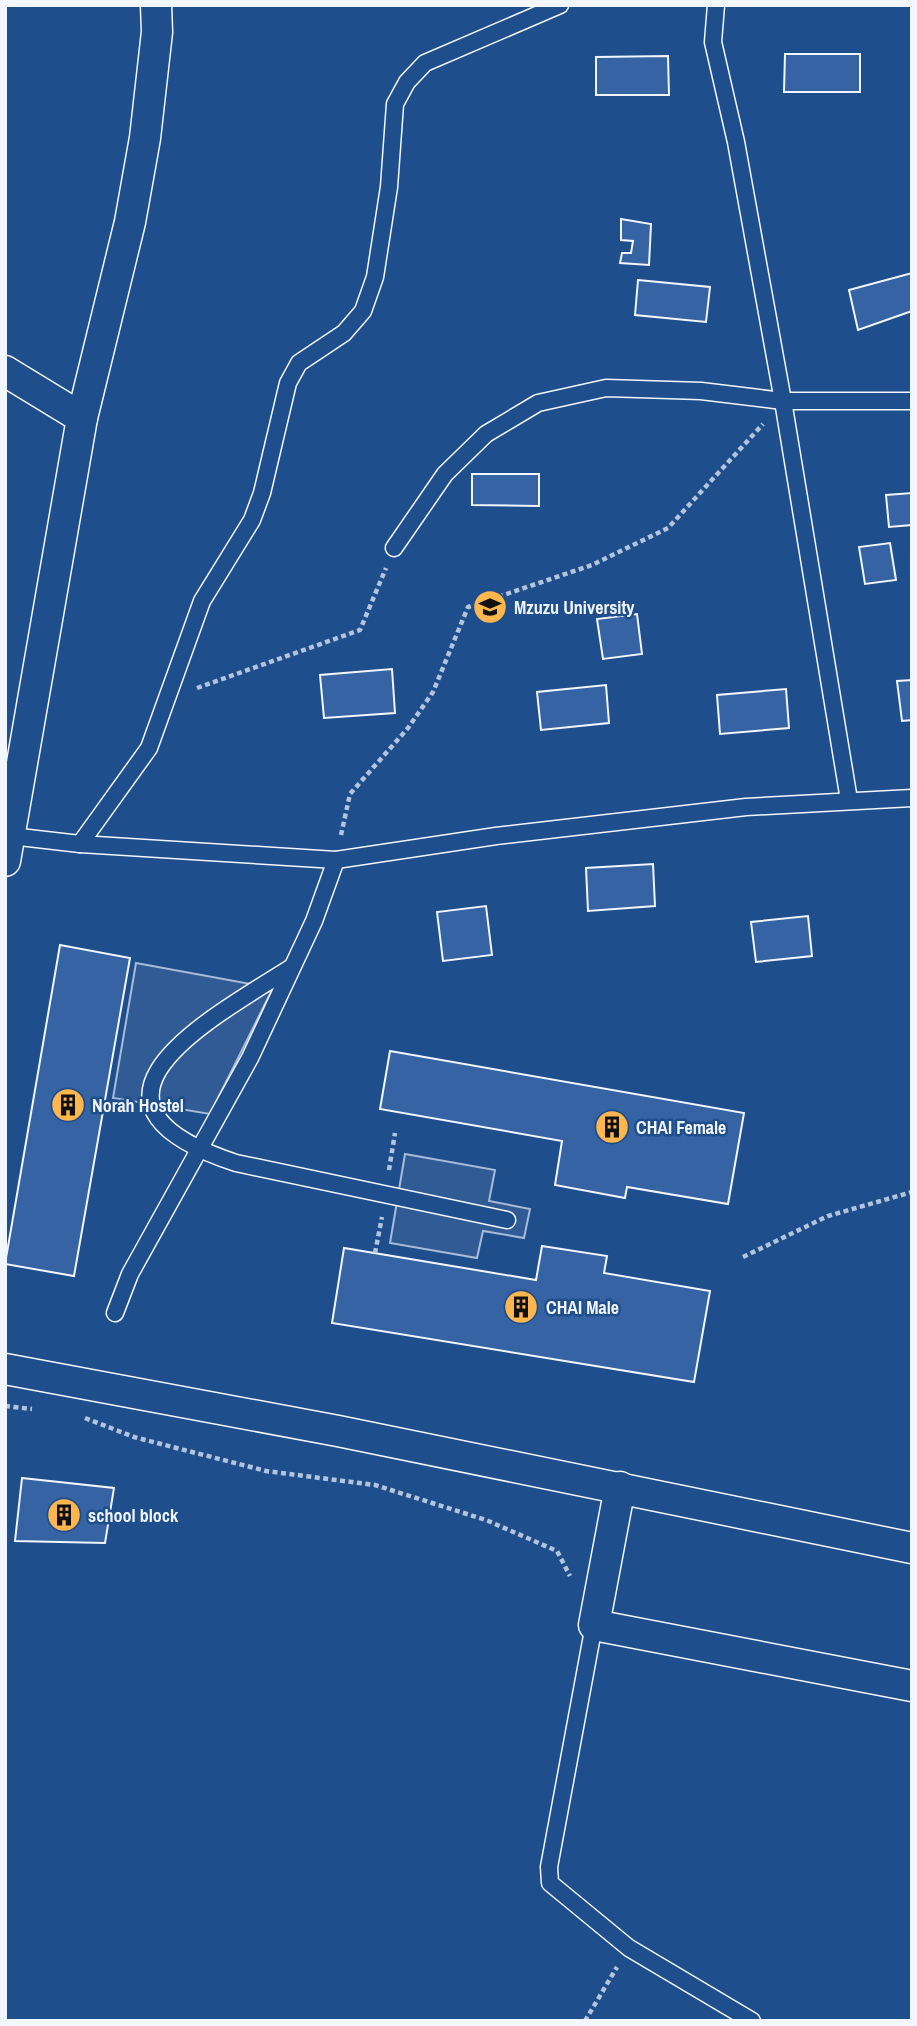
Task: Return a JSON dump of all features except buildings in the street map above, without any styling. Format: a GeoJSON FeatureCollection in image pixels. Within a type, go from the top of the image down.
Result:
{"type":"FeatureCollection","features":[{"type":"Feature","properties":{"kind":"street"},"geometry":{"type":"LineString","coordinates":[[8,848],[82,418],[130,222],[143,150],[158,32],[156,5]]}},
{"type":"Feature","properties":{"kind":"street"},"geometry":{"type":"LineString","coordinates":[[5,372],[82,418]]}},
{"type":"Feature","properties":{"kind":"street"},"geometry":{"type":"LineString","coordinates":[[5,1369],[620,1487],[912,1548]]}},
{"type":"Feature","properties":{"kind":"street"},"geometry":{"type":"LineString","coordinates":[[620,1487],[594,1625],[912,1686]]}},
{"type":"Feature","properties":{"kind":"lane"},"geometry":{"type":"LineString","coordinates":[[80,844],[149,748],[202,601],[252,520],[262,493],[288,383],[299,363],[344,333],[363,311],[374,277],[390,187],[395,104],[407,82],[425,63],[560,5]]}},
{"type":"Feature","properties":{"kind":"lane"},"geometry":{"type":"LineString","coordinates":[[715,5],[713,42],[736,142],[783,401],[849,800]]}},
{"type":"Feature","properties":{"kind":"lane"},"geometry":{"type":"LineString","coordinates":[[394,548],[444,474],[486,434],[538,404],[606,388],[701,391],[783,401],[912,401]]}},
{"type":"Feature","properties":{"kind":"lane"},"geometry":{"type":"LineString","coordinates":[[8,848],[80,844],[336,860],[615,821],[849,800],[912,798]]}},
{"type":"Feature","properties":{"kind":"lane"},"geometry":{"type":"LineString","coordinates":[[115,1314],[130,1274],[201,1152],[292,967],[324,897],[336,860]]}},
{"type":"Feature","properties":{"kind":"lane"},"geometry":{"type":"LineString","coordinates":[[292,967],[199,1026],[156,1072],[149,1094],[162,1128],[201,1152],[236,1163],[385,1197],[507,1220]]}},
{"type":"Feature","properties":{"kind":"lane"},"geometry":{"type":"LineString","coordinates":[[594,1625],[549,1867],[550,1883],[629,1948],[752,2021]]}},
{"type":"Feature","properties":{"kind":"path"},"geometry":{"type":"LineString","coordinates":[[336,860],[350,794],[408,728],[433,692],[468,607],[592,565],[668,528],[783,401]]}},
{"type":"Feature","properties":{"kind":"path"},"geometry":{"type":"LineString","coordinates":[[168,699],[360,630],[394,548]]}},
{"type":"Feature","properties":{"kind":"path"},"geometry":{"type":"LineString","coordinates":[[375,1253],[395,1133]]}},
{"type":"Feature","properties":{"kind":"path"},"geometry":{"type":"LineString","coordinates":[[743,1257],[828,1216],[912,1192]]}},
{"type":"Feature","properties":{"kind":"path"},"geometry":{"type":"LineString","coordinates":[[5,1406],[42,1411]]}},
{"type":"Feature","properties":{"kind":"path"},"geometry":{"type":"LineString","coordinates":[[79,1416],[134,1437],[226,1461],[266,1471],[374,1485],[486,1520],[556,1551],[594,1625]]}},
{"type":"Feature","properties":{"kind":"path"},"geometry":{"type":"LineString","coordinates":[[585,2021],[629,1948]]}},
{"type":"Feature","properties":{"kind":"shaded area"},"geometry":{"type":"Polygon","coordinates":[[[136,963],[273,988],[210,1114],[113,1098],[136,963]]]}},
{"type":"Feature","properties":{"kind":"shaded area"},"geometry":{"type":"Polygon","coordinates":[[[405,1154],[495,1170],[489,1201],[530,1209],[524,1238],[483,1231],[477,1258],[390,1243],[405,1154]]]}},
{"type":"Feature","properties":{"kind":"place","name":"Mzuzu University"},"geometry":{"type":"Point","coordinates":[490,607]}},
{"type":"Feature","properties":{"kind":"place","name":"Norah Hostel"},"geometry":{"type":"Point","coordinates":[68,1105]}},
{"type":"Feature","properties":{"kind":"place","name":"CHAI Female"},"geometry":{"type":"Point","coordinates":[612,1127]}},
{"type":"Feature","properties":{"kind":"place","name":"CHAI Male"},"geometry":{"type":"Point","coordinates":[521,1307]}},
{"type":"Feature","properties":{"kind":"place","name":"school block"},"geometry":{"type":"Point","coordinates":[64,1515]}}]}
